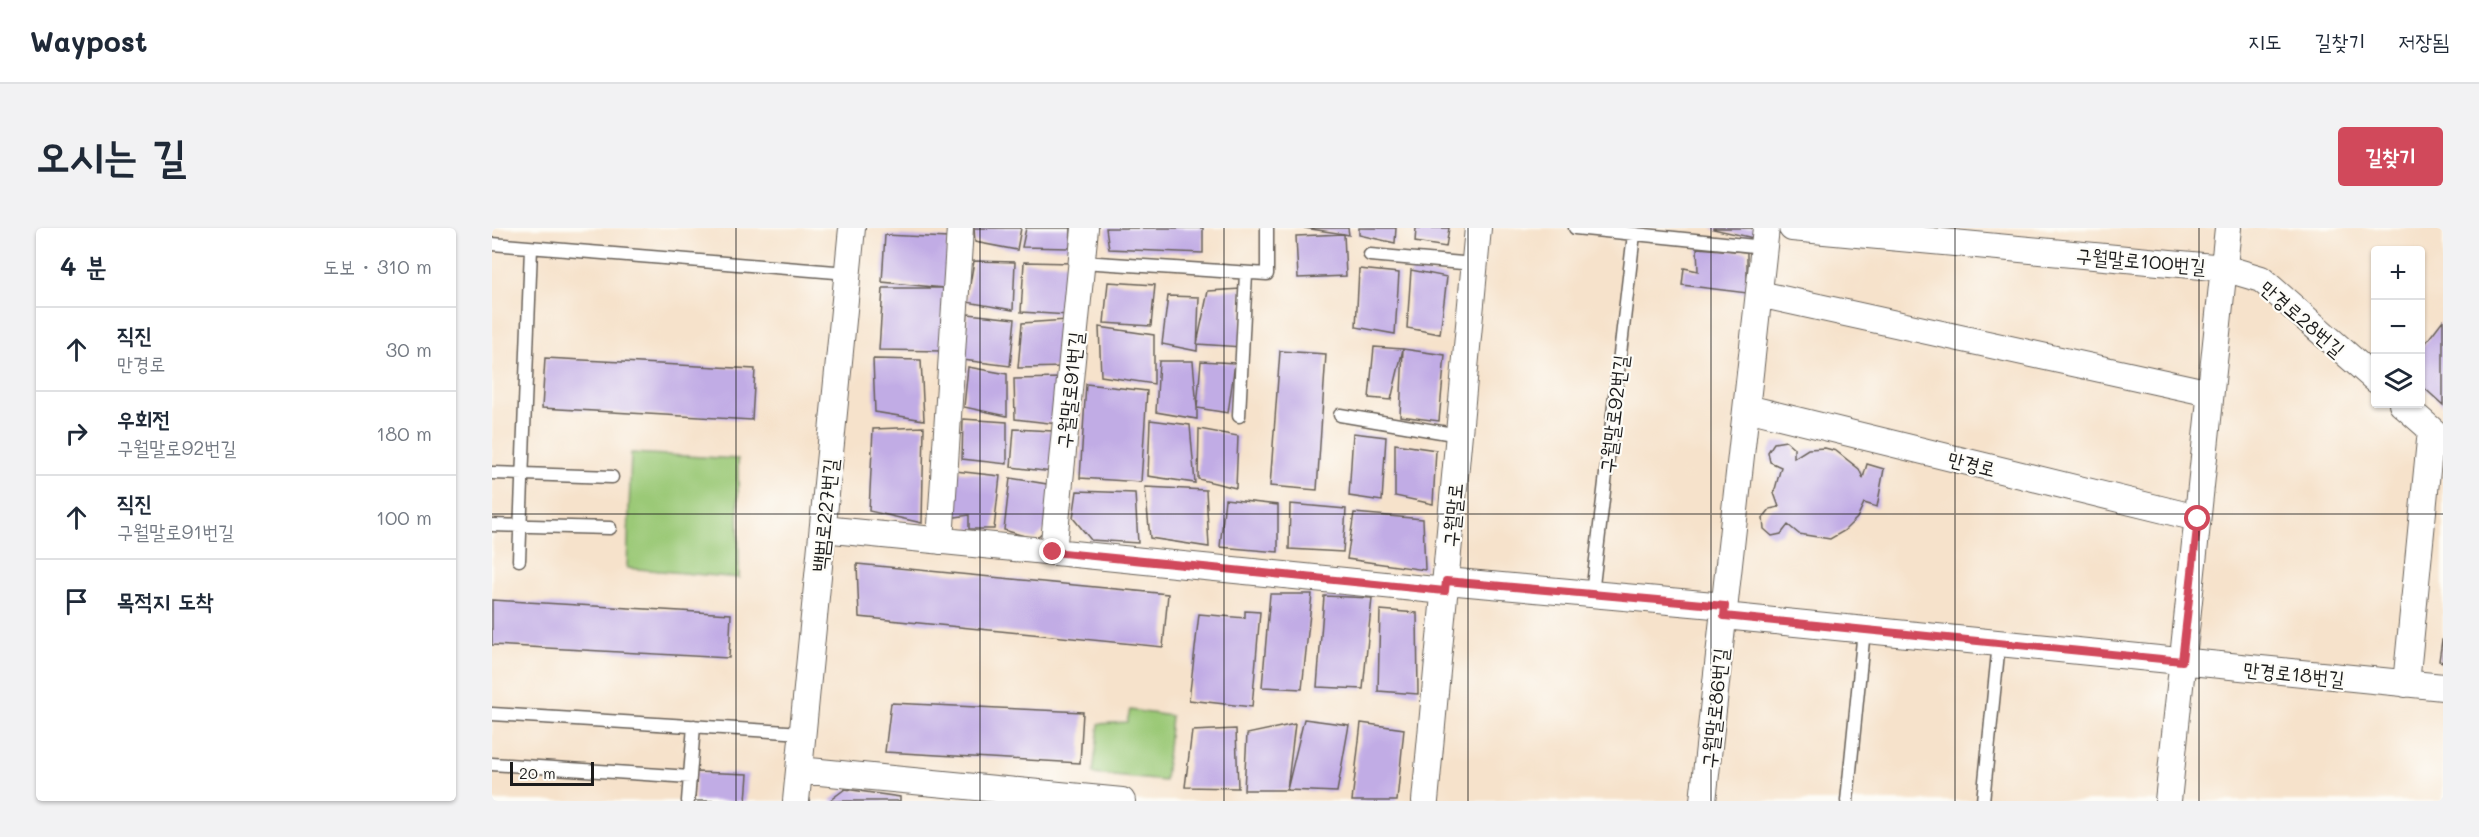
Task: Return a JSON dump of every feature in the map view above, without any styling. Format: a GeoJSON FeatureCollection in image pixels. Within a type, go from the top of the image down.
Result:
{"type":"FeatureCollection","features":[{"type":"Feature","properties":{"kind":"street","name":"백범로227번길"},"geometry":{"type":"LineString","coordinates":[[796,801],[852,228]]}},
{"type":"Feature","properties":{"kind":"street"},"geometry":{"type":"LineString","coordinates":[[940,541],[960,228]]}},
{"type":"Feature","properties":{"kind":"street","name":"구월말로91번길"},"geometry":{"type":"LineString","coordinates":[[1053,552],[1085,228]]}},
{"type":"Feature","properties":{"kind":"street","name":"구월말로"},"geometry":{"type":"LineString","coordinates":[[1425,801],[1478,228]]}},
{"type":"Feature","properties":{"kind":"street","name":"구월말로100번길"},"geometry":{"type":"LineString","coordinates":[[1792,228],[2023,238],[2224,268]]}},
{"type":"Feature","properties":{"kind":"street"},"geometry":{"type":"LineString","coordinates":[[2168,801],[2228,228]]}},
{"type":"Feature","properties":{"kind":"street"},"geometry":{"type":"LineString","coordinates":[[1724,611],[1765,238]]}},
{"type":"Feature","properties":{"kind":"street","name":"만경로28번길"},"geometry":{"type":"LineString","coordinates":[[2224,268],[2261,279],[2371,376]]}},
{"type":"Feature","properties":{"kind":"street"},"geometry":{"type":"LineString","coordinates":[[1759,294],[2211,393]]}},
{"type":"Feature","properties":{"kind":"street","name":"만경로"},"geometry":{"type":"LineString","coordinates":[[1747,408],[2198,519]]}},
{"type":"Feature","properties":{"kind":"street"},"geometry":{"type":"LineString","coordinates":[[2406,684],[2437,435],[2407,408]]}},
{"type":"Feature","properties":{"kind":"street"},"geometry":{"type":"LineString","coordinates":[[823,529],[1053,552],[1445,586],[1592,594],[1864,630],[2182,661]]}},
{"type":"Feature","properties":{"kind":"street","name":"구월말로86번길"},"geometry":{"type":"LineString","coordinates":[[1703,801],[1724,611]]}},
{"type":"Feature","properties":{"kind":"street","name":"만경로18번길"},"geometry":{"type":"LineString","coordinates":[[2182,661],[2443,687]]}},
{"type":"Feature","properties":{"kind":"street"},"geometry":{"type":"LineString","coordinates":[[799,770],[918,791],[1122,801]]}},
{"type":"Feature","properties":{"kind":"lane"},"geometry":{"type":"LineString","coordinates":[[1082,262],[1267,274],[1267,228]]}},
{"type":"Feature","properties":{"kind":"lane"},"geometry":{"type":"LineString","coordinates":[[1575,228],[1634,234],[1765,238]]}},
{"type":"Feature","properties":{"kind":"lane","name":"구월말로92번길"},"geometry":{"type":"LineString","coordinates":[[1592,594],[1634,234]]}},
{"type":"Feature","properties":{"kind":"lane"},"geometry":{"type":"LineString","coordinates":[[492,244],[848,273]]}},
{"type":"Feature","properties":{"kind":"lane"},"geometry":{"type":"LineString","coordinates":[[519,560],[531,248]]}},
{"type":"Feature","properties":{"kind":"lane"},"geometry":{"type":"LineString","coordinates":[[1370,255],[1474,264]]}},
{"type":"Feature","properties":{"kind":"lane"},"geometry":{"type":"LineString","coordinates":[[1239,416],[1246,273]]}},
{"type":"Feature","properties":{"kind":"lane"},"geometry":{"type":"LineString","coordinates":[[1340,415],[1459,435]]}},
{"type":"Feature","properties":{"kind":"lane"},"geometry":{"type":"LineString","coordinates":[[492,472],[612,477]]}},
{"type":"Feature","properties":{"kind":"lane"},"geometry":{"type":"LineString","coordinates":[[492,525],[610,528]]}},
{"type":"Feature","properties":{"kind":"lane"},"geometry":{"type":"LineString","coordinates":[[1847,801],[1864,630]]}},
{"type":"Feature","properties":{"kind":"lane"},"geometry":{"type":"LineString","coordinates":[[1983,801],[1999,643]]}},
{"type":"Feature","properties":{"kind":"lane"},"geometry":{"type":"LineString","coordinates":[[492,714],[803,733]]}},
{"type":"Feature","properties":{"kind":"lane"},"geometry":{"type":"LineString","coordinates":[[688,801],[694,726]]}},
{"type":"Feature","properties":{"kind":"lane"},"geometry":{"type":"LineString","coordinates":[[492,764],[690,777]]}},
{"type":"Feature","properties":{"kind":"green space"},"geometry":{"type":"Polygon","coordinates":[[[631,453],[738,459],[739,578],[627,568],[631,453]]]}},
{"type":"Feature","properties":{"kind":"green space"},"geometry":{"type":"Polygon","coordinates":[[[1130,710],[1171,716],[1165,781],[1093,774],[1099,724],[1127,722],[1130,710]]]}},
{"type":"Feature","properties":{"kind":"building"},"geometry":{"type":"Polygon","coordinates":[[[974,228],[1021,228],[1017,250],[975,242],[974,228]]]}},
{"type":"Feature","properties":{"kind":"building"},"geometry":{"type":"Polygon","coordinates":[[[1026,228],[1071,228],[1070,248],[1022,247],[1026,228]]]}},
{"type":"Feature","properties":{"kind":"building"},"geometry":{"type":"Polygon","coordinates":[[[1106,228],[1203,228],[1203,253],[1109,249],[1106,228]]]}},
{"type":"Feature","properties":{"kind":"building"},"geometry":{"type":"Polygon","coordinates":[[[1304,228],[1348,228],[1349,235],[1344,234],[1304,228]]]}},
{"type":"Feature","properties":{"kind":"building"},"geometry":{"type":"Polygon","coordinates":[[[1359,228],[1396,228],[1395,243],[1359,235],[1359,228]]]}},
{"type":"Feature","properties":{"kind":"building"},"geometry":{"type":"Polygon","coordinates":[[[1416,228],[1449,228],[1446,247],[1415,242],[1416,228]]]}},
{"type":"Feature","properties":{"kind":"building"},"geometry":{"type":"Polygon","coordinates":[[[1759,228],[1758,239],[1713,229],[1759,228]]]}},
{"type":"Feature","properties":{"kind":"building"},"geometry":{"type":"Polygon","coordinates":[[[1344,234],[1346,276],[1298,278],[1296,236],[1344,234]]]}},
{"type":"Feature","properties":{"kind":"building"},"geometry":{"type":"Polygon","coordinates":[[[885,235],[948,238],[944,351],[879,350],[883,288],[944,288],[882,282],[885,235]]]}},
{"type":"Feature","properties":{"kind":"building"},"geometry":{"type":"Polygon","coordinates":[[[1697,248],[1747,252],[1747,293],[1682,285],[1684,268],[1698,271],[1697,248]]]}},
{"type":"Feature","properties":{"kind":"building"},"geometry":{"type":"Polygon","coordinates":[[[974,261],[1015,262],[1013,310],[967,302],[974,261]]]}},
{"type":"Feature","properties":{"kind":"building"},"geometry":{"type":"Polygon","coordinates":[[[1024,262],[1073,263],[1069,315],[1021,312],[1024,262]]]}},
{"type":"Feature","properties":{"kind":"building"},"geometry":{"type":"Polygon","coordinates":[[[1359,269],[1399,273],[1395,334],[1356,327],[1359,269]]]}},
{"type":"Feature","properties":{"kind":"building"},"geometry":{"type":"Polygon","coordinates":[[[1411,270],[1447,277],[1440,334],[1407,328],[1411,270]]]}},
{"type":"Feature","properties":{"kind":"building"},"geometry":{"type":"Polygon","coordinates":[[[1108,282],[1155,285],[1151,326],[1104,323],[1108,282]]]}},
{"type":"Feature","properties":{"kind":"building"},"geometry":{"type":"Polygon","coordinates":[[[1241,289],[1242,347],[1197,344],[1208,291],[1241,289]]]}},
{"type":"Feature","properties":{"kind":"building"},"geometry":{"type":"Polygon","coordinates":[[[1168,296],[1199,297],[1197,351],[1162,344],[1168,296]]]}},
{"type":"Feature","properties":{"kind":"building"},"geometry":{"type":"Polygon","coordinates":[[[968,314],[1015,319],[1010,366],[963,360],[968,314]]]}},
{"type":"Feature","properties":{"kind":"building"},"geometry":{"type":"Polygon","coordinates":[[[1067,320],[1067,367],[1018,368],[1022,323],[1067,320]]]}},
{"type":"Feature","properties":{"kind":"building"},"geometry":{"type":"Polygon","coordinates":[[[2443,320],[2443,405],[2425,389],[2425,344],[2443,320]]]}},
{"type":"Feature","properties":{"kind":"building"},"geometry":{"type":"Polygon","coordinates":[[[1099,327],[1154,335],[1154,384],[1101,376],[1099,327]]]}},
{"type":"Feature","properties":{"kind":"building"},"geometry":{"type":"Polygon","coordinates":[[[1374,347],[1403,349],[1391,400],[1369,398],[1374,347]]]}},
{"type":"Feature","properties":{"kind":"building"},"geometry":{"type":"Polygon","coordinates":[[[1403,349],[1445,355],[1439,421],[1400,416],[1403,349]]]}},
{"type":"Feature","properties":{"kind":"building"},"geometry":{"type":"Polygon","coordinates":[[[1280,351],[1326,354],[1317,490],[1270,486],[1280,351]]]}},
{"type":"Feature","properties":{"kind":"building"},"geometry":{"type":"Polygon","coordinates":[[[545,358],[755,369],[752,420],[542,408],[545,358]]]}},
{"type":"Feature","properties":{"kind":"building"},"geometry":{"type":"Polygon","coordinates":[[[873,359],[921,360],[924,420],[875,412],[873,359]]]}},
{"type":"Feature","properties":{"kind":"building"},"geometry":{"type":"Polygon","coordinates":[[[1159,361],[1193,361],[1197,419],[1156,412],[1159,361]]]}},
{"type":"Feature","properties":{"kind":"building"},"geometry":{"type":"Polygon","coordinates":[[[1201,361],[1235,363],[1228,413],[1197,408],[1201,361]]]}},
{"type":"Feature","properties":{"kind":"building"},"geometry":{"type":"Polygon","coordinates":[[[968,367],[1007,374],[1007,416],[964,407],[968,367]]]}},
{"type":"Feature","properties":{"kind":"building"},"geometry":{"type":"Polygon","coordinates":[[[1060,378],[1066,425],[1015,419],[1014,379],[1060,378]]]}},
{"type":"Feature","properties":{"kind":"building"},"geometry":{"type":"Polygon","coordinates":[[[1086,384],[1147,391],[1141,482],[1080,478],[1086,384]]]}},
{"type":"Feature","properties":{"kind":"building"},"geometry":{"type":"Polygon","coordinates":[[[963,419],[1007,422],[1007,464],[962,459],[963,419]]]}},
{"type":"Feature","properties":{"kind":"building"},"geometry":{"type":"Polygon","coordinates":[[[1150,420],[1190,425],[1195,483],[1148,476],[1150,420]]]}},
{"type":"Feature","properties":{"kind":"building"},"geometry":{"type":"Polygon","coordinates":[[[924,427],[922,523],[869,511],[873,429],[924,427]]]}},
{"type":"Feature","properties":{"kind":"building"},"geometry":{"type":"Polygon","coordinates":[[[1014,429],[1053,431],[1052,472],[1011,467],[1014,429]]]}},
{"type":"Feature","properties":{"kind":"building"},"geometry":{"type":"Polygon","coordinates":[[[1199,429],[1238,436],[1236,488],[1198,479],[1199,429]]]}},
{"type":"Feature","properties":{"kind":"building"},"geometry":{"type":"Polygon","coordinates":[[[1353,433],[1386,437],[1382,501],[1349,496],[1353,433]]]}},
{"type":"Feature","properties":{"kind":"building"},"geometry":{"type":"Polygon","coordinates":[[[1786,441],[1794,448],[1794,458],[1808,449],[1825,448],[1836,451],[1859,469],[1863,478],[1867,464],[1884,469],[1877,507],[1864,503],[1857,518],[1844,531],[1830,539],[1799,534],[1788,525],[1781,534],[1772,536],[1764,529],[1763,518],[1770,509],[1779,507],[1774,493],[1781,467],[1770,462],[1768,452],[1774,443],[1786,441]]]}},
{"type":"Feature","properties":{"kind":"building"},"geometry":{"type":"Polygon","coordinates":[[[1395,444],[1436,450],[1433,504],[1395,496],[1395,444]]]}},
{"type":"Feature","properties":{"kind":"building"},"geometry":{"type":"Polygon","coordinates":[[[955,471],[1000,476],[994,529],[969,529],[969,515],[948,518],[955,471]]]}},
{"type":"Feature","properties":{"kind":"building"},"geometry":{"type":"Polygon","coordinates":[[[1010,478],[1059,486],[1056,520],[1035,539],[1004,530],[1010,478]]]}},
{"type":"Feature","properties":{"kind":"building"},"geometry":{"type":"Polygon","coordinates":[[[1145,487],[1206,490],[1209,547],[1150,538],[1145,487]]]}},
{"type":"Feature","properties":{"kind":"building"},"geometry":{"type":"Polygon","coordinates":[[[1077,491],[1135,493],[1138,543],[1091,540],[1073,518],[1077,491]]]}},
{"type":"Feature","properties":{"kind":"building"},"geometry":{"type":"Polygon","coordinates":[[[1225,499],[1278,505],[1278,552],[1220,547],[1225,499]]]}},
{"type":"Feature","properties":{"kind":"building"},"geometry":{"type":"Polygon","coordinates":[[[1290,504],[1346,509],[1343,552],[1289,549],[1290,504]]]}},
{"type":"Feature","properties":{"kind":"building"},"geometry":{"type":"Polygon","coordinates":[[[1354,513],[1423,519],[1425,570],[1347,559],[1354,513]]]}},
{"type":"Feature","properties":{"kind":"building"},"geometry":{"type":"Polygon","coordinates":[[[857,564],[1168,594],[1163,647],[859,617],[857,564]]]}},
{"type":"Feature","properties":{"kind":"building"},"geometry":{"type":"Polygon","coordinates":[[[1270,594],[1312,594],[1302,689],[1262,687],[1270,594]]]}},
{"type":"Feature","properties":{"kind":"building"},"geometry":{"type":"Polygon","coordinates":[[[1324,596],[1372,598],[1363,689],[1317,687],[1324,596]]]}},
{"type":"Feature","properties":{"kind":"building"},"geometry":{"type":"Polygon","coordinates":[[[492,600],[731,614],[729,658],[492,645],[492,600]]]}},
{"type":"Feature","properties":{"kind":"building"},"geometry":{"type":"Polygon","coordinates":[[[1380,610],[1417,613],[1418,694],[1378,691],[1380,610]]]}},
{"type":"Feature","properties":{"kind":"building"},"geometry":{"type":"Polygon","coordinates":[[[1245,611],[1260,612],[1252,707],[1189,700],[1199,614],[1245,618],[1245,611]]]}},
{"type":"Feature","properties":{"kind":"building"},"geometry":{"type":"Polygon","coordinates":[[[2443,640],[2443,662],[2439,661],[2443,640]]]}},
{"type":"Feature","properties":{"kind":"building"},"geometry":{"type":"Polygon","coordinates":[[[891,703],[1083,712],[1080,763],[885,752],[891,703]]]}},
{"type":"Feature","properties":{"kind":"building"},"geometry":{"type":"Polygon","coordinates":[[[1304,719],[1349,725],[1337,792],[1287,790],[1304,719]]]}},
{"type":"Feature","properties":{"kind":"building"},"geometry":{"type":"Polygon","coordinates":[[[1361,723],[1404,729],[1397,801],[1352,801],[1361,723]]]}},
{"type":"Feature","properties":{"kind":"building"},"geometry":{"type":"Polygon","coordinates":[[[1295,724],[1287,790],[1244,790],[1247,734],[1295,724]]]}},
{"type":"Feature","properties":{"kind":"building"},"geometry":{"type":"Polygon","coordinates":[[[1236,729],[1238,788],[1185,787],[1192,731],[1236,729]]]}},
{"type":"Feature","properties":{"kind":"building"},"geometry":{"type":"Polygon","coordinates":[[[696,772],[748,774],[746,801],[695,801],[696,772]]]}},
{"type":"Feature","properties":{"kind":"building"},"geometry":{"type":"Polygon","coordinates":[[[845,789],[900,797],[900,801],[829,801],[845,789]]]}},
{"type":"Feature","properties":{"kind":"route"},"geometry":{"type":"LineString","coordinates":[[1053,552],[1445,591],[1446,581],[1725,606],[1724,616],[2182,661],[2198,519]]}}]}
